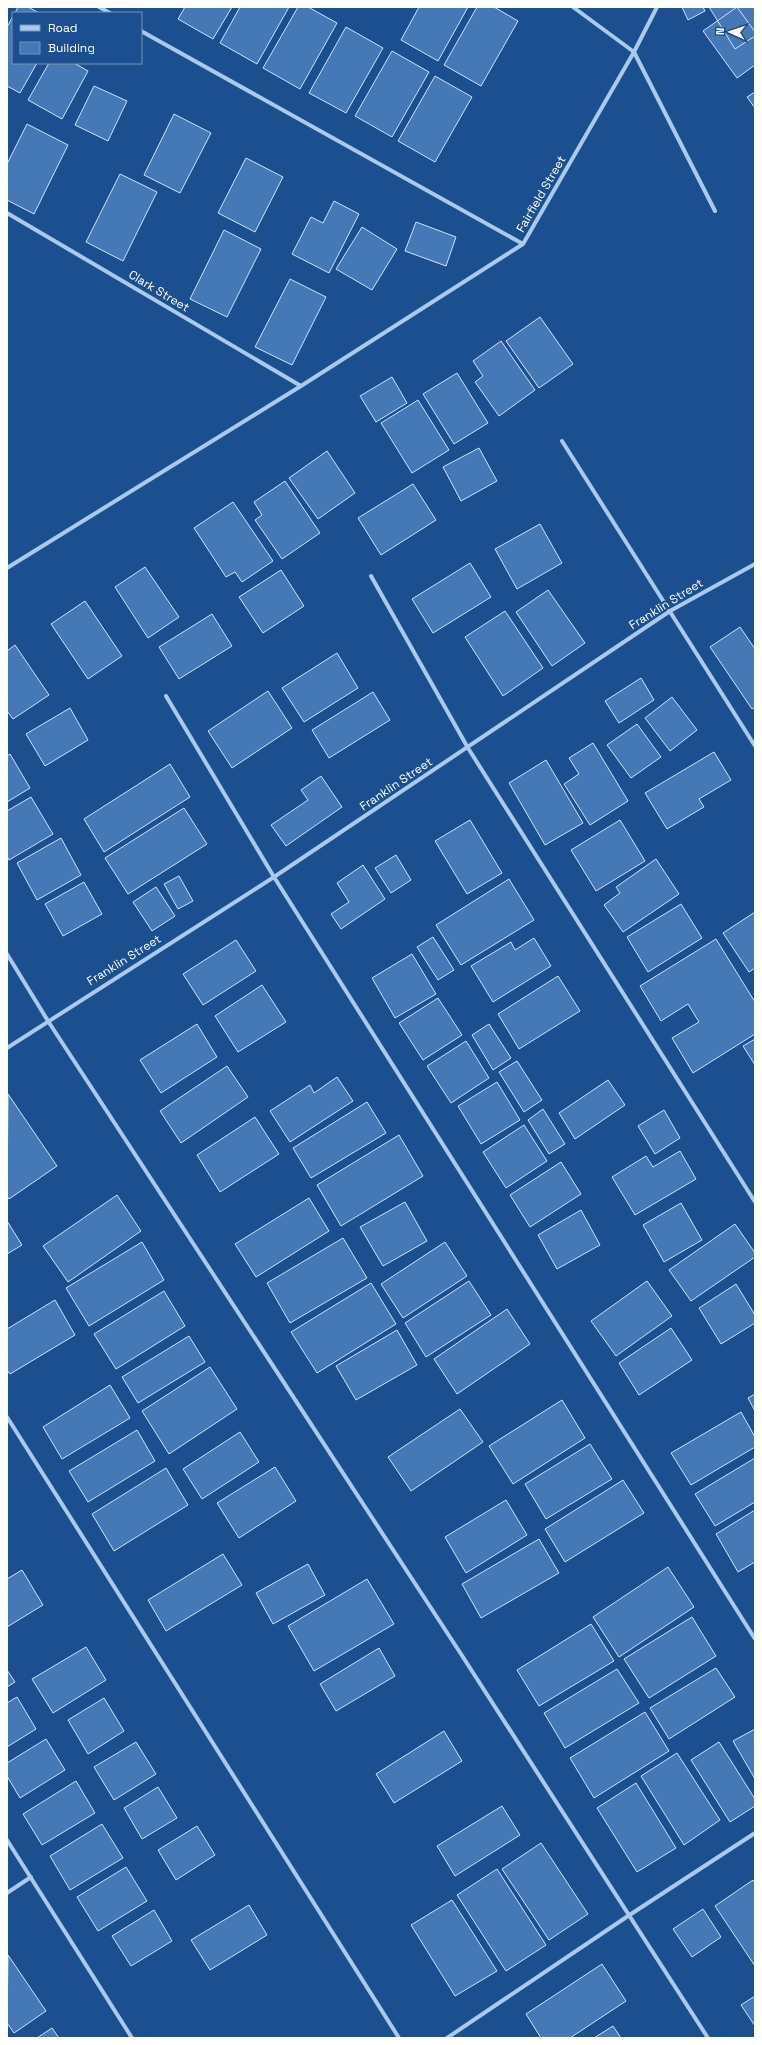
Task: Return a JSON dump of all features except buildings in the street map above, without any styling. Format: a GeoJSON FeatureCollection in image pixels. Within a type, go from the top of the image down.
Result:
{"type":"FeatureCollection","features":[{"type":"Feature","properties":{"kind":"street"},"geometry":{"type":"LineString","coordinates":[[99,7],[108,12]]}},
{"type":"Feature","properties":{"kind":"street"},"geometry":{"type":"LineString","coordinates":[[573,7],[634,52],[715,211]]}},
{"type":"Feature","properties":{"kind":"street","name":"Fairfield Street"},"geometry":{"type":"LineString","coordinates":[[7,568],[301,386],[523,244],[634,52],[658,7]]}},
{"type":"Feature","properties":{"kind":"street"},"geometry":{"type":"LineString","coordinates":[[142,32],[523,244]]}},
{"type":"Feature","properties":{"kind":"street","name":"Clark Street"},"geometry":{"type":"LineString","coordinates":[[7,213],[301,386]]}},
{"type":"Feature","properties":{"kind":"street"},"geometry":{"type":"LineString","coordinates":[[562,441],[755,746]]}},
{"type":"Feature","properties":{"kind":"street","name":"Franklin Street"},"geometry":{"type":"LineString","coordinates":[[7,1048],[274,877],[670,611],[755,564]]}},
{"type":"Feature","properties":{"kind":"street"},"geometry":{"type":"LineString","coordinates":[[371,576],[468,748],[755,1202]]}},
{"type":"Feature","properties":{"kind":"street"},"geometry":{"type":"LineString","coordinates":[[166,696],[274,877],[755,1639]]}},
{"type":"Feature","properties":{"kind":"street"},"geometry":{"type":"LineString","coordinates":[[7,954],[48,1021],[461,1654],[628,1916],[708,2038]]}},
{"type":"Feature","properties":{"kind":"street"},"geometry":{"type":"LineString","coordinates":[[7,1417],[399,2038]]}},
{"type":"Feature","properties":{"kind":"street"},"geometry":{"type":"LineString","coordinates":[[447,2038],[628,1916],[755,1834]]}},
{"type":"Feature","properties":{"kind":"street"},"geometry":{"type":"LineString","coordinates":[[7,1840],[132,2038]]}},
{"type":"Feature","properties":{"kind":"street"},"geometry":{"type":"LineString","coordinates":[[7,1893],[30,1877]]}}]}
